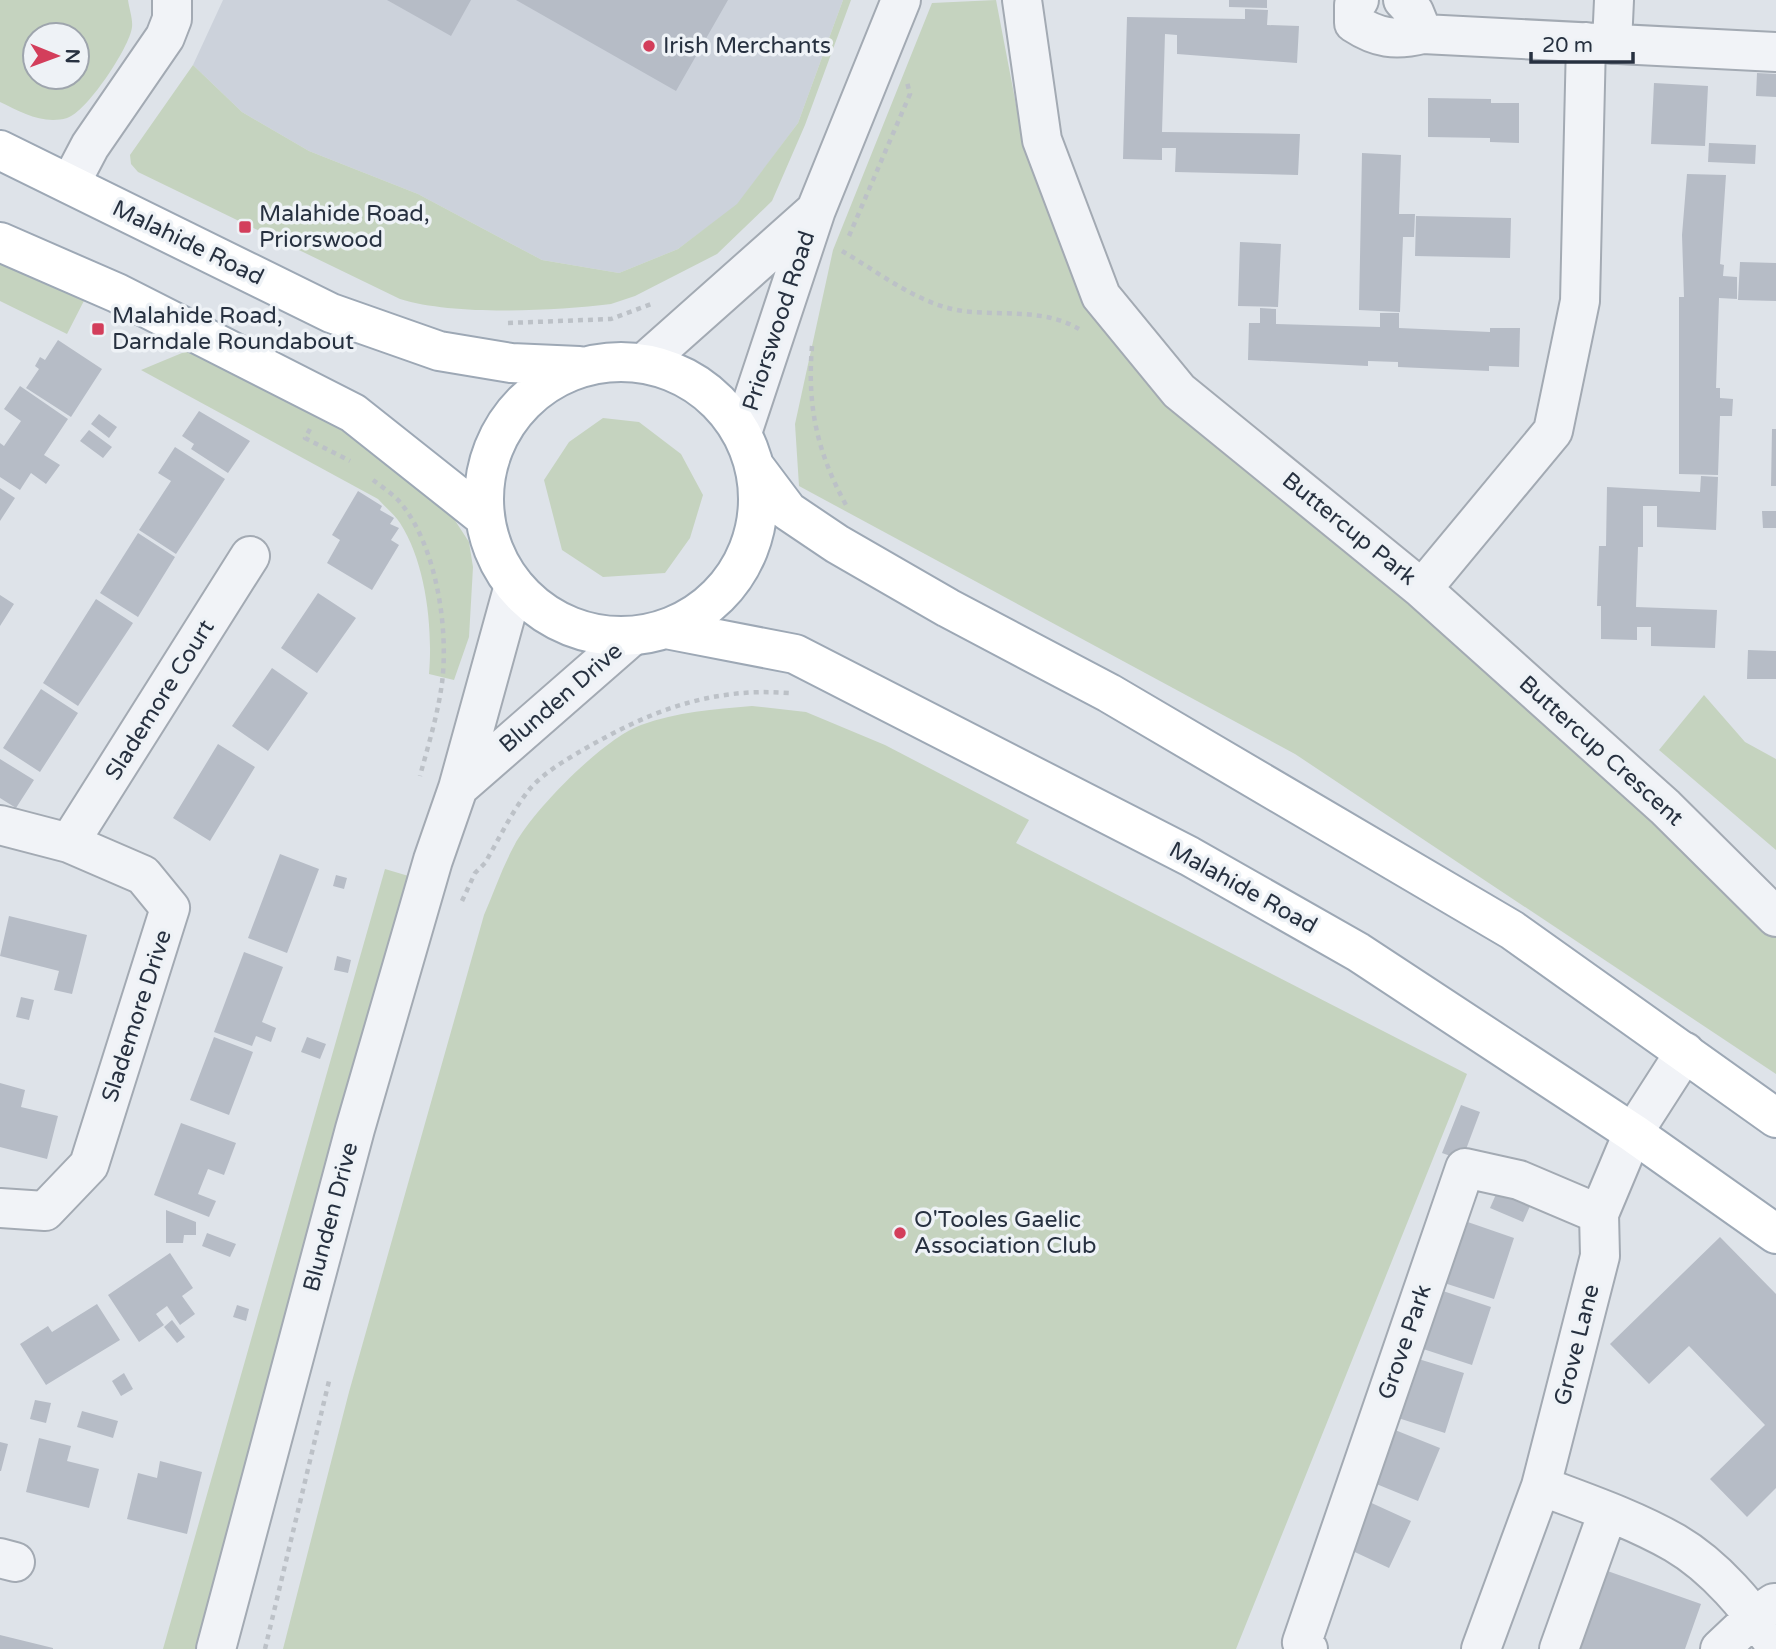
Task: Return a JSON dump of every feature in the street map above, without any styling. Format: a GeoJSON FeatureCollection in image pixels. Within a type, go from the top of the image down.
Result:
{"type":"FeatureCollection","features":[{"type":"Feature","properties":{"kind":"main road","name":"Malahide Road"},"geometry":{"type":"LineString","coordinates":[[0,150],[331,313],[439,351],[511,363],[584,366]]}},
{"type":"Feature","properties":{"kind":"main road"},"geometry":{"type":"LineString","coordinates":[[0,242],[117,293],[353,413],[484,517]]}},
{"type":"Feature","properties":{"kind":"main road"},"geometry":{"type":"LineString","coordinates":[[584,366],[603,362],[644,363],[670,370],[698,384],[723,406],[788,511],[836,544],[948,608],[1109,692],[1512,930],[1776,1118]]}},
{"type":"Feature","properties":{"kind":"main road","name":"Malahide Road"},"geometry":{"type":"LineString","coordinates":[[584,366],[558,376],[534,391],[511,416],[489,458],[484,487],[484,517],[497,559],[514,585],[551,618],[594,634],[649,633],[795,654],[1189,856],[1358,952],[1633,1133],[1776,1234]]}},
{"type":"Feature","properties":{"kind":"main road"},"geometry":{"type":"LineString","coordinates":[[649,633],[704,609],[724,590],[743,564],[756,525],[758,496],[748,450]]}},
{"type":"Feature","properties":{"kind":"street"},"geometry":{"type":"LineString","coordinates":[[70,184],[90,146],[165,37],[172,19],[172,0]]}},
{"type":"Feature","properties":{"kind":"street","name":"Priorswood Road"},"geometry":{"type":"LineString","coordinates":[[748,450],[816,210],[901,0]]}},
{"type":"Feature","properties":{"kind":"street","name":"Buttercup Park"},"geometry":{"type":"LineString","coordinates":[[1022,0],[1042,140],[1101,296],[1179,391],[1422,589],[1553,431],[1580,301],[1599,43],[1614,0]]}},
{"type":"Feature","properties":{"kind":"street"},"geometry":{"type":"LineString","coordinates":[[1359,0],[1354,5],[1354,23],[1374,37],[1403,39],[1423,34],[1776,51]]}},
{"type":"Feature","properties":{"kind":"street"},"geometry":{"type":"LineString","coordinates":[[1403,0],[1414,12],[1423,34]]}},
{"type":"Feature","properties":{"kind":"street","name":"Priorswood Road"},"geometry":{"type":"LineString","coordinates":[[644,363],[816,210]]}},
{"type":"Feature","properties":{"kind":"street","name":"Slademore Court"},"geometry":{"type":"LineString","coordinates":[[69,843],[250,556]]}},
{"type":"Feature","properties":{"kind":"street","name":"Blunden Drive"},"geometry":{"type":"LineString","coordinates":[[216,1649],[355,1129],[430,870],[458,788],[514,585]]}},
{"type":"Feature","properties":{"kind":"street","name":"Buttercup Crescent"},"geometry":{"type":"LineString","coordinates":[[1422,589],[1665,807],[1776,917]]}},
{"type":"Feature","properties":{"kind":"street","name":"Blunden Drive"},"geometry":{"type":"LineString","coordinates":[[458,788],[649,633]]}},
{"type":"Feature","properties":{"kind":"street","name":"Slademore Drive"},"geometry":{"type":"LineString","coordinates":[[0,825],[69,843],[143,875],[170,908],[89,1165],[45,1211],[0,1208]]}},
{"type":"Feature","properties":{"kind":"street","name":"Grove Lane"},"geometry":{"type":"LineString","coordinates":[[1481,1649],[1541,1486],[1600,1256],[1599,1214],[1633,1133],[1685,1052]]}},
{"type":"Feature","properties":{"kind":"street","name":"Grove Park"},"geometry":{"type":"LineString","coordinates":[[1308,1649],[1302,1642],[1465,1168],[1519,1180],[1599,1214]]}},
{"type":"Feature","properties":{"kind":"street"},"geometry":{"type":"LineString","coordinates":[[1541,1486],[1608,1512],[1676,1544],[1769,1621],[1722,1644],[1720,1649]]}},
{"type":"Feature","properties":{"kind":"street"},"geometry":{"type":"LineString","coordinates":[[1559,1649],[1608,1512]]}},
{"type":"Feature","properties":{"kind":"path"},"geometry":{"type":"LineString","coordinates":[[838,259],[910,94],[908,83],[898,79]]}},
{"type":"Feature","properties":{"kind":"path"},"geometry":{"type":"LineString","coordinates":[[842,251],[931,303],[963,311],[1042,315],[1080,330]]}},
{"type":"Feature","properties":{"kind":"path"},"geometry":{"type":"LineString","coordinates":[[499,324],[611,319],[664,298]]}},
{"type":"Feature","properties":{"kind":"path"},"geometry":{"type":"LineString","coordinates":[[814,333],[809,374],[814,428],[851,513]]}},
{"type":"Feature","properties":{"kind":"path"},"geometry":{"type":"LineString","coordinates":[[314,421],[305,438],[360,468]]}},
{"type":"Feature","properties":{"kind":"path"},"geometry":{"type":"LineString","coordinates":[[370,477],[398,501],[424,540],[435,577],[443,640],[442,682],[418,784]]}},
{"type":"Feature","properties":{"kind":"path"},"geometry":{"type":"LineString","coordinates":[[458,908],[475,873],[485,863],[530,788],[567,760],[661,709],[702,698],[775,692]]}},
{"type":"Feature","properties":{"kind":"path"},"geometry":{"type":"LineString","coordinates":[[265,1649],[329,1380]]}},
{"type":"Feature","properties":{"kind":"shaded area"},"geometry":{"type":"Polygon","coordinates":[[[223,0],[843,0],[798,123],[737,205],[678,249],[619,273],[542,260],[418,194],[309,151],[242,112],[193,65],[223,0]]]}},
{"type":"Feature","properties":{"kind":"green space"},"geometry":{"type":"Polygon","coordinates":[[[0,0],[128,0],[132,27],[124,49],[85,104],[67,118],[58,120],[41,119],[0,102],[0,0]]]}},
{"type":"Feature","properties":{"kind":"green space"},"geometry":{"type":"Polygon","coordinates":[[[843,0],[851,0],[805,125],[772,201],[717,254],[635,296],[611,304],[561,309],[475,310],[400,299],[138,172],[131,164],[130,155],[193,65],[242,112],[309,151],[418,194],[542,260],[619,273],[678,249],[737,204],[798,123],[843,0]]]}},
{"type":"Feature","properties":{"kind":"green space"},"geometry":{"type":"Polygon","coordinates":[[[996,0],[1022,136],[1076,286],[1189,422],[1519,677],[1776,926],[1776,1074],[1295,754],[799,486],[795,424],[833,250],[932,3],[996,0]]]}},
{"type":"Feature","properties":{"kind":"green space"},"geometry":{"type":"Polygon","coordinates":[[[0,244],[90,289],[67,334],[0,301],[0,244]]]}},
{"type":"Feature","properties":{"kind":"green space"},"geometry":{"type":"Polygon","coordinates":[[[194,348],[376,444],[434,488],[469,542],[473,567],[469,637],[454,680],[429,674],[430,637],[422,576],[409,539],[400,523],[378,499],[141,370],[194,348]]]}},
{"type":"Feature","properties":{"kind":"green space"},"geometry":{"type":"Polygon","coordinates":[[[603,418],[639,422],[681,454],[703,495],[690,538],[665,573],[603,577],[562,550],[544,480],[569,442],[603,418]]]}},
{"type":"Feature","properties":{"kind":"green space"},"geometry":{"type":"Polygon","coordinates":[[[1704,695],[1745,742],[1776,759],[1776,850],[1659,750],[1704,695]]]}},
{"type":"Feature","properties":{"kind":"green space","name":"O'Tooles Gaelic Association Club"},"geometry":{"type":"Polygon","coordinates":[[[752,706],[806,712],[885,745],[1029,820],[1016,843],[1467,1074],[1236,1649],[283,1649],[349,1392],[484,915],[510,854],[536,814],[570,777],[626,732],[682,714],[752,706]]]}},
{"type":"Feature","properties":{"kind":"green space"},"geometry":{"type":"Polygon","coordinates":[[[385,869],[422,880],[215,1649],[163,1649],[385,869]]]}},
{"type":"Feature","properties":{"kind":"building"},"geometry":{"type":"Polygon","coordinates":[[[387,0],[471,0],[451,36],[387,0]]]}},
{"type":"Feature","properties":{"kind":"building","name":"Irish Merchants"},"geometry":{"type":"Polygon","coordinates":[[[516,0],[728,0],[676,91],[516,0]]]}},
{"type":"Feature","properties":{"kind":"building"},"geometry":{"type":"Polygon","coordinates":[[[1229,0],[1267,0],[1267,8],[1229,7],[1229,0]]]}},
{"type":"Feature","properties":{"kind":"building"},"geometry":{"type":"Polygon","coordinates":[[[1245,9],[1268,10],[1267,25],[1299,26],[1297,63],[1177,54],[1177,35],[1165,34],[1162,132],[1300,134],[1298,175],[1175,172],[1176,148],[1162,148],[1162,160],[1123,159],[1127,17],[1245,19],[1245,9]]]}},
{"type":"Feature","properties":{"kind":"building"},"geometry":{"type":"Polygon","coordinates":[[[1757,73],[1776,74],[1776,97],[1756,96],[1757,73]]]}},
{"type":"Feature","properties":{"kind":"building"},"geometry":{"type":"Polygon","coordinates":[[[1654,83],[1708,86],[1705,146],[1651,144],[1654,83]]]}},
{"type":"Feature","properties":{"kind":"building"},"geometry":{"type":"Polygon","coordinates":[[[1428,98],[1491,99],[1491,103],[1519,103],[1519,143],[1490,142],[1490,138],[1428,137],[1428,98]]]}},
{"type":"Feature","properties":{"kind":"building"},"geometry":{"type":"Polygon","coordinates":[[[1709,143],[1756,145],[1755,164],[1708,162],[1709,143]]]}},
{"type":"Feature","properties":{"kind":"building"},"geometry":{"type":"Polygon","coordinates":[[[1362,153],[1401,155],[1399,214],[1415,214],[1414,237],[1403,237],[1400,312],[1359,310],[1362,153]]]}},
{"type":"Feature","properties":{"kind":"building"},"geometry":{"type":"Polygon","coordinates":[[[1687,174],[1726,175],[1720,264],[1724,265],[1723,276],[1737,277],[1737,299],[1719,298],[1716,388],[1720,388],[1720,398],[1733,399],[1732,416],[1720,416],[1718,475],[1679,474],[1679,297],[1684,297],[1682,235],[1687,174]]]}},
{"type":"Feature","properties":{"kind":"building"},"geometry":{"type":"Polygon","coordinates":[[[1416,216],[1511,218],[1510,258],[1415,256],[1416,216]]]}},
{"type":"Feature","properties":{"kind":"building"},"geometry":{"type":"Polygon","coordinates":[[[1240,242],[1281,244],[1278,307],[1238,306],[1240,242]]]}},
{"type":"Feature","properties":{"kind":"building"},"geometry":{"type":"Polygon","coordinates":[[[1740,262],[1776,263],[1776,301],[1738,300],[1740,262]]]}},
{"type":"Feature","properties":{"kind":"building"},"geometry":{"type":"Polygon","coordinates":[[[1260,308],[1276,309],[1276,324],[1380,327],[1380,313],[1399,313],[1399,328],[1490,332],[1490,328],[1520,328],[1519,367],[1489,366],[1489,371],[1398,367],[1398,362],[1368,361],[1368,366],[1248,360],[1249,323],[1260,323],[1260,308]]]}},
{"type":"Feature","properties":{"kind":"building"},"geometry":{"type":"Polygon","coordinates":[[[58,340],[102,369],[71,417],[26,388],[39,369],[35,366],[40,357],[45,360],[58,340]]]}},
{"type":"Feature","properties":{"kind":"building"},"geometry":{"type":"Polygon","coordinates":[[[20,386],[68,419],[44,455],[60,465],[46,484],[31,473],[20,490],[0,477],[0,443],[4,446],[21,421],[4,409],[20,386]]]}},
{"type":"Feature","properties":{"kind":"building"},"geometry":{"type":"Polygon","coordinates":[[[199,411],[250,441],[228,473],[191,449],[194,444],[182,436],[199,411]]]}},
{"type":"Feature","properties":{"kind":"building"},"geometry":{"type":"Polygon","coordinates":[[[99,414],[117,427],[109,438],[91,424],[99,414]]]}},
{"type":"Feature","properties":{"kind":"building"},"geometry":{"type":"Polygon","coordinates":[[[1772,429],[1776,429],[1776,486],[1771,486],[1772,429]]]}},
{"type":"Feature","properties":{"kind":"building"},"geometry":{"type":"Polygon","coordinates":[[[89,430],[112,447],[103,458],[80,441],[89,430]]]}},
{"type":"Feature","properties":{"kind":"building"},"geometry":{"type":"Polygon","coordinates":[[[175,447],[225,479],[176,554],[139,530],[171,481],[158,473],[175,447]]]}},
{"type":"Feature","properties":{"kind":"building"},"geometry":{"type":"Polygon","coordinates":[[[1701,476],[1718,477],[1716,530],[1657,527],[1657,506],[1643,506],[1643,547],[1638,547],[1636,607],[1717,610],[1715,648],[1651,646],[1651,627],[1637,627],[1637,640],[1601,639],[1601,606],[1597,606],[1599,546],[1606,546],[1607,487],[1700,492],[1701,476]]]}},
{"type":"Feature","properties":{"kind":"building"},"geometry":{"type":"Polygon","coordinates":[[[0,488],[15,498],[0,521],[0,488]]]}},
{"type":"Feature","properties":{"kind":"building"},"geometry":{"type":"Polygon","coordinates":[[[358,491],[382,506],[380,510],[394,518],[390,524],[399,528],[391,540],[399,545],[372,590],[327,563],[340,540],[332,535],[358,491]]]}},
{"type":"Feature","properties":{"kind":"building"},"geometry":{"type":"Polygon","coordinates":[[[1762,511],[1776,511],[1776,528],[1763,528],[1762,511]]]}},
{"type":"Feature","properties":{"kind":"building"},"geometry":{"type":"Polygon","coordinates":[[[138,533],[175,557],[138,617],[100,593],[138,533]]]}},
{"type":"Feature","properties":{"kind":"building"},"geometry":{"type":"Polygon","coordinates":[[[318,593],[356,618],[317,673],[281,648],[318,593]]]}},
{"type":"Feature","properties":{"kind":"building"},"geometry":{"type":"Polygon","coordinates":[[[0,595],[14,604],[0,626],[0,595]]]}},
{"type":"Feature","properties":{"kind":"building"},"geometry":{"type":"Polygon","coordinates":[[[96,599],[133,623],[78,706],[43,683],[96,599]]]}},
{"type":"Feature","properties":{"kind":"building"},"geometry":{"type":"Polygon","coordinates":[[[1748,650],[1776,651],[1776,679],[1747,679],[1748,650]]]}},
{"type":"Feature","properties":{"kind":"building"},"geometry":{"type":"Polygon","coordinates":[[[272,668],[308,693],[268,751],[232,726],[272,668]]]}},
{"type":"Feature","properties":{"kind":"building"},"geometry":{"type":"Polygon","coordinates":[[[41,689],[78,713],[40,772],[3,748],[41,689]]]}},
{"type":"Feature","properties":{"kind":"building"},"geometry":{"type":"Polygon","coordinates":[[[218,744],[255,767],[210,841],[173,818],[218,744]]]}},
{"type":"Feature","properties":{"kind":"building"},"geometry":{"type":"Polygon","coordinates":[[[0,759],[34,780],[16,808],[0,798],[0,759]]]}},
{"type":"Feature","properties":{"kind":"building"},"geometry":{"type":"Polygon","coordinates":[[[280,854],[319,869],[287,953],[248,938],[280,854]]]}},
{"type":"Feature","properties":{"kind":"building"},"geometry":{"type":"Polygon","coordinates":[[[336,875],[347,878],[344,889],[333,886],[336,875]]]}},
{"type":"Feature","properties":{"kind":"building"},"geometry":{"type":"Polygon","coordinates":[[[9,916],[87,935],[72,994],[54,990],[59,971],[0,956],[9,916]]]}},
{"type":"Feature","properties":{"kind":"building"},"geometry":{"type":"Polygon","coordinates":[[[244,952],[283,967],[262,1022],[276,1028],[271,1042],[256,1036],[252,1046],[214,1032],[244,952]]]}},
{"type":"Feature","properties":{"kind":"building"},"geometry":{"type":"Polygon","coordinates":[[[337,956],[351,960],[348,973],[334,970],[337,956]]]}},
{"type":"Feature","properties":{"kind":"building"},"geometry":{"type":"Polygon","coordinates":[[[21,997],[34,1000],[29,1020],[16,1017],[21,997]]]}},
{"type":"Feature","properties":{"kind":"building"},"geometry":{"type":"Polygon","coordinates":[[[214,1037],[253,1052],[229,1115],[190,1100],[214,1037]]]}},
{"type":"Feature","properties":{"kind":"building"},"geometry":{"type":"Polygon","coordinates":[[[307,1037],[326,1044],[320,1059],[301,1052],[307,1037]]]}},
{"type":"Feature","properties":{"kind":"building"},"geometry":{"type":"Polygon","coordinates":[[[0,1083],[25,1090],[21,1107],[58,1116],[47,1159],[0,1147],[0,1083]]]}},
{"type":"Feature","properties":{"kind":"building"},"geometry":{"type":"Polygon","coordinates":[[[1461,1105],[1480,1112],[1462,1160],[1442,1153],[1461,1105]]]}},
{"type":"Feature","properties":{"kind":"building"},"geometry":{"type":"Polygon","coordinates":[[[181,1123],[236,1143],[224,1175],[208,1169],[198,1194],[216,1201],[209,1217],[154,1195],[181,1123]]]}},
{"type":"Feature","properties":{"kind":"building"},"geometry":{"type":"Polygon","coordinates":[[[1497,1192],[1530,1206],[1523,1222],[1490,1208],[1497,1192]]]}},
{"type":"Feature","properties":{"kind":"building"},"geometry":{"type":"Polygon","coordinates":[[[166,1210],[196,1222],[196,1235],[184,1235],[183,1243],[166,1243],[166,1210]]]}},
{"type":"Feature","properties":{"kind":"building"},"geometry":{"type":"Polygon","coordinates":[[[1459,1219],[1514,1238],[1494,1299],[1438,1281],[1459,1219]]]}},
{"type":"Feature","properties":{"kind":"building"},"geometry":{"type":"Polygon","coordinates":[[[207,1233],[236,1244],[230,1257],[202,1246],[207,1233]]]}},
{"type":"Feature","properties":{"kind":"building"},"geometry":{"type":"Polygon","coordinates":[[[1720,1237],[1776,1294],[1776,1488],[1747,1517],[1710,1479],[1765,1425],[1689,1346],[1649,1384],[1610,1344],[1720,1237]]]}},
{"type":"Feature","properties":{"kind":"building"},"geometry":{"type":"Polygon","coordinates":[[[170,1253],[193,1288],[182,1296],[195,1314],[180,1325],[167,1306],[156,1314],[164,1325],[139,1342],[108,1295],[170,1253]]]}},
{"type":"Feature","properties":{"kind":"building"},"geometry":{"type":"Polygon","coordinates":[[[1437,1289],[1491,1307],[1472,1365],[1417,1347],[1437,1289]]]}},
{"type":"Feature","properties":{"kind":"building"},"geometry":{"type":"Polygon","coordinates":[[[97,1304],[120,1340],[46,1385],[20,1344],[48,1326],[52,1332],[97,1304]]]}},
{"type":"Feature","properties":{"kind":"building"},"geometry":{"type":"Polygon","coordinates":[[[237,1305],[249,1309],[246,1321],[233,1317],[237,1305]]]}},
{"type":"Feature","properties":{"kind":"building"},"geometry":{"type":"Polygon","coordinates":[[[172,1320],[185,1337],[177,1343],[164,1327],[172,1320]]]}},
{"type":"Feature","properties":{"kind":"building"},"geometry":{"type":"Polygon","coordinates":[[[1412,1357],[1464,1373],[1445,1433],[1395,1417],[1412,1357]]]}},
{"type":"Feature","properties":{"kind":"building"},"geometry":{"type":"Polygon","coordinates":[[[124,1373],[133,1389],[121,1396],[112,1381],[124,1373]]]}},
{"type":"Feature","properties":{"kind":"building"},"geometry":{"type":"Polygon","coordinates":[[[35,1400],[51,1403],[46,1423],[30,1419],[35,1400]]]}},
{"type":"Feature","properties":{"kind":"building"},"geometry":{"type":"Polygon","coordinates":[[[82,1411],[118,1421],[113,1438],[77,1427],[82,1411]]]}},
{"type":"Feature","properties":{"kind":"building"},"geometry":{"type":"Polygon","coordinates":[[[1390,1428],[1440,1448],[1418,1501],[1369,1481],[1390,1428]]]}},
{"type":"Feature","properties":{"kind":"building"},"geometry":{"type":"Polygon","coordinates":[[[39,1438],[71,1446],[67,1461],[99,1469],[89,1508],[26,1492],[39,1438]]]}},
{"type":"Feature","properties":{"kind":"building"},"geometry":{"type":"Polygon","coordinates":[[[0,1442],[8,1444],[1,1471],[0,1471],[0,1442]]]}},
{"type":"Feature","properties":{"kind":"building"},"geometry":{"type":"Polygon","coordinates":[[[160,1461],[202,1472],[187,1534],[127,1519],[138,1473],[157,1478],[160,1461]]]}},
{"type":"Feature","properties":{"kind":"building"},"geometry":{"type":"Polygon","coordinates":[[[1365,1500],[1411,1521],[1389,1568],[1344,1547],[1365,1500]]]}},
{"type":"Feature","properties":{"kind":"building"},"geometry":{"type":"Polygon","coordinates":[[[1599,1568],[1701,1604],[1685,1649],[1571,1649],[1599,1568]]]}},
{"type":"Feature","properties":{"kind":"building"},"geometry":{"type":"Polygon","coordinates":[[[0,1635],[53,1648],[53,1649],[0,1649],[0,1635]]]}},
{"type":"Feature","properties":{"kind":"place","name":"Irish Merchants"},"geometry":{"type":"Point","coordinates":[649,46]}},
{"type":"Feature","properties":{"kind":"place","name":"Malahide Road, Priorswood"},"geometry":{"type":"Point","coordinates":[245,227]}},
{"type":"Feature","properties":{"kind":"place","name":"Malahide Road, Darndale Roundabout"},"geometry":{"type":"Point","coordinates":[98,329]}},
{"type":"Feature","properties":{"kind":"place","name":"O'Tooles Gaelic Association Club"},"geometry":{"type":"Point","coordinates":[900,1233]}}]}
